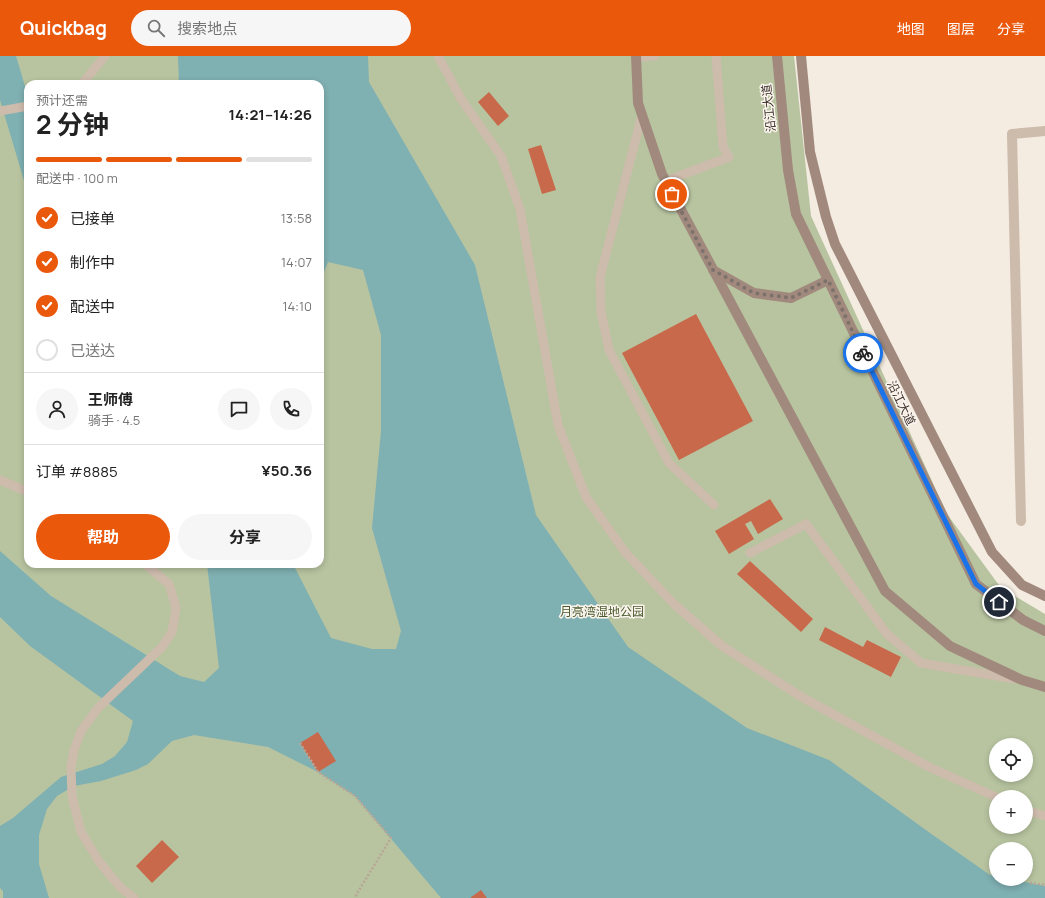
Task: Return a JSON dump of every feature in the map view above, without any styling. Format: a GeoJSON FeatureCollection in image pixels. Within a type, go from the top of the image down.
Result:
{"type":"FeatureCollection","features":[{"type":"Feature","properties":{"kind":"main road","name":"沿江大道"},"geometry":{"type":"LineString","coordinates":[[777,56],[788,170],[796,214],[976,584],[1023,620],[1045,631]]}},
{"type":"Feature","properties":{"kind":"main road","name":"沿江大道"},"geometry":{"type":"LineString","coordinates":[[801,56],[810,152],[826,217],[835,244],[992,552],[1022,585],[1045,596]]}},
{"type":"Feature","properties":{"kind":"main road"},"geometry":{"type":"LineString","coordinates":[[636,57],[638,103],[666,181],[885,591],[950,646],[1022,680],[1045,687]]}},
{"type":"Feature","properties":{"kind":"main road"},"geometry":{"type":"LineString","coordinates":[[713,270],[754,293],[791,298],[828,280]]}},
{"type":"Feature","properties":{"kind":"street"},"geometry":{"type":"LineString","coordinates":[[1021,521],[1012,134],[1045,131]]}},
{"type":"Feature","properties":{"kind":"lane"},"geometry":{"type":"LineString","coordinates":[[85,80],[105,56]]}},
{"type":"Feature","properties":{"kind":"lane"},"geometry":{"type":"LineString","coordinates":[[438,56],[461,99],[501,156],[520,209],[558,425],[586,497],[625,552],[673,603],[722,646],[800,696],[929,767],[989,794]]}},
{"type":"Feature","properties":{"kind":"lane"},"geometry":{"type":"LineString","coordinates":[[636,57],[655,56]]}},
{"type":"Feature","properties":{"kind":"lane"},"geometry":{"type":"LineString","coordinates":[[666,181],[729,157],[723,147],[716,56]]}},
{"type":"Feature","properties":{"kind":"lane"},"geometry":{"type":"LineString","coordinates":[[0,111],[24,107]]}},
{"type":"Feature","properties":{"kind":"lane"},"geometry":{"type":"LineString","coordinates":[[642,115],[600,277],[601,312],[609,350],[669,462],[714,505]]}},
{"type":"Feature","properties":{"kind":"lane"},"geometry":{"type":"LineString","coordinates":[[0,480],[24,490]]}},
{"type":"Feature","properties":{"kind":"lane"},"geometry":{"type":"LineString","coordinates":[[750,553],[806,524],[887,634],[922,663],[1022,680]]}},
{"type":"Feature","properties":{"kind":"lane"},"geometry":{"type":"LineString","coordinates":[[134,898],[120,887],[100,863],[81,832],[72,796],[71,768],[74,750],[81,731],[99,707],[162,647],[172,632],[176,608],[169,584],[150,568]]}},
{"type":"Feature","properties":{"kind":"lane"},"geometry":{"type":"LineString","coordinates":[[1033,812],[1045,816]]}},
{"type":"Feature","properties":{"kind":"path"},"geometry":{"type":"LineString","coordinates":[[300,743],[318,772],[355,796],[391,838],[356,895],[358,898]]}},
{"type":"Feature","properties":{"kind":"path"},"geometry":{"type":"LineString","coordinates":[[1033,884],[1045,886]]}},
{"type":"Feature","properties":{"kind":"green space","name":"月亮湾湿地公园"},"geometry":{"type":"Polygon","coordinates":[[[0,56],[794,56],[811,216],[947,514],[1001,588],[1045,614],[1045,898],[0,898],[0,56]]]}},
{"type":"Feature","properties":{"kind":"water"},"geometry":{"type":"Polygon","coordinates":[[[0,56],[16,56],[24,83],[24,181],[0,100],[0,56]]]}},
{"type":"Feature","properties":{"kind":"water"},"geometry":{"type":"Polygon","coordinates":[[[178,56],[368,56],[369,82],[475,265],[536,515],[628,647],[747,728],[829,760],[989,874],[989,886],[1033,886],[1033,884],[1045,886],[1045,898],[441,898],[355,796],[318,772],[268,747],[194,735],[172,741],[148,764],[136,770],[101,781],[74,786],[57,796],[47,809],[39,835],[39,864],[49,898],[3,898],[3,891],[0,888],[0,826],[13,818],[61,777],[102,764],[115,756],[127,742],[133,721],[30,646],[0,617],[0,551],[51,596],[180,676],[204,682],[219,668],[207,568],[295,568],[331,638],[372,649],[396,649],[401,631],[372,528],[381,431],[381,335],[363,270],[328,262],[324,272],[324,80],[179,80],[178,56]]]}},
{"type":"Feature","properties":{"kind":"building"},"geometry":{"type":"Polygon","coordinates":[[[489,92],[509,116],[498,126],[478,102],[489,92]]]}},
{"type":"Feature","properties":{"kind":"building"},"geometry":{"type":"Polygon","coordinates":[[[541,145],[556,190],[542,194],[528,149],[541,145]]]}},
{"type":"Feature","properties":{"kind":"building"},"geometry":{"type":"Polygon","coordinates":[[[696,314],[753,421],[679,460],[622,353],[696,314]]]}},
{"type":"Feature","properties":{"kind":"building"},"geometry":{"type":"Polygon","coordinates":[[[770,499],[783,519],[758,534],[751,521],[745,524],[754,539],[729,554],[715,531],[770,499]]]}},
{"type":"Feature","properties":{"kind":"building"},"geometry":{"type":"Polygon","coordinates":[[[750,561],[813,619],[801,632],[737,574],[750,561]]]}},
{"type":"Feature","properties":{"kind":"building"},"geometry":{"type":"Polygon","coordinates":[[[825,627],[863,647],[867,640],[901,657],[891,677],[819,640],[825,627]]]}},
{"type":"Feature","properties":{"kind":"building"},"geometry":{"type":"Polygon","coordinates":[[[318,732],[336,761],[318,772],[300,743],[318,732]]]}},
{"type":"Feature","properties":{"kind":"building"},"geometry":{"type":"Polygon","coordinates":[[[162,840],[179,857],[152,883],[136,866],[162,840]]]}},
{"type":"Feature","properties":{"kind":"building"},"geometry":{"type":"Polygon","coordinates":[[[481,890],[487,898],[470,898],[481,890]]]}},
{"type":"Feature","properties":{"kind":"way so far"},"geometry":{"type":"LineString","coordinates":[[672,194],[713,270],[754,293],[791,298],[828,280],[863,353]]}},
{"type":"Feature","properties":{"kind":"route"},"geometry":{"type":"LineString","coordinates":[[863,353],[952,540],[976,584],[999,602]]}}]}
